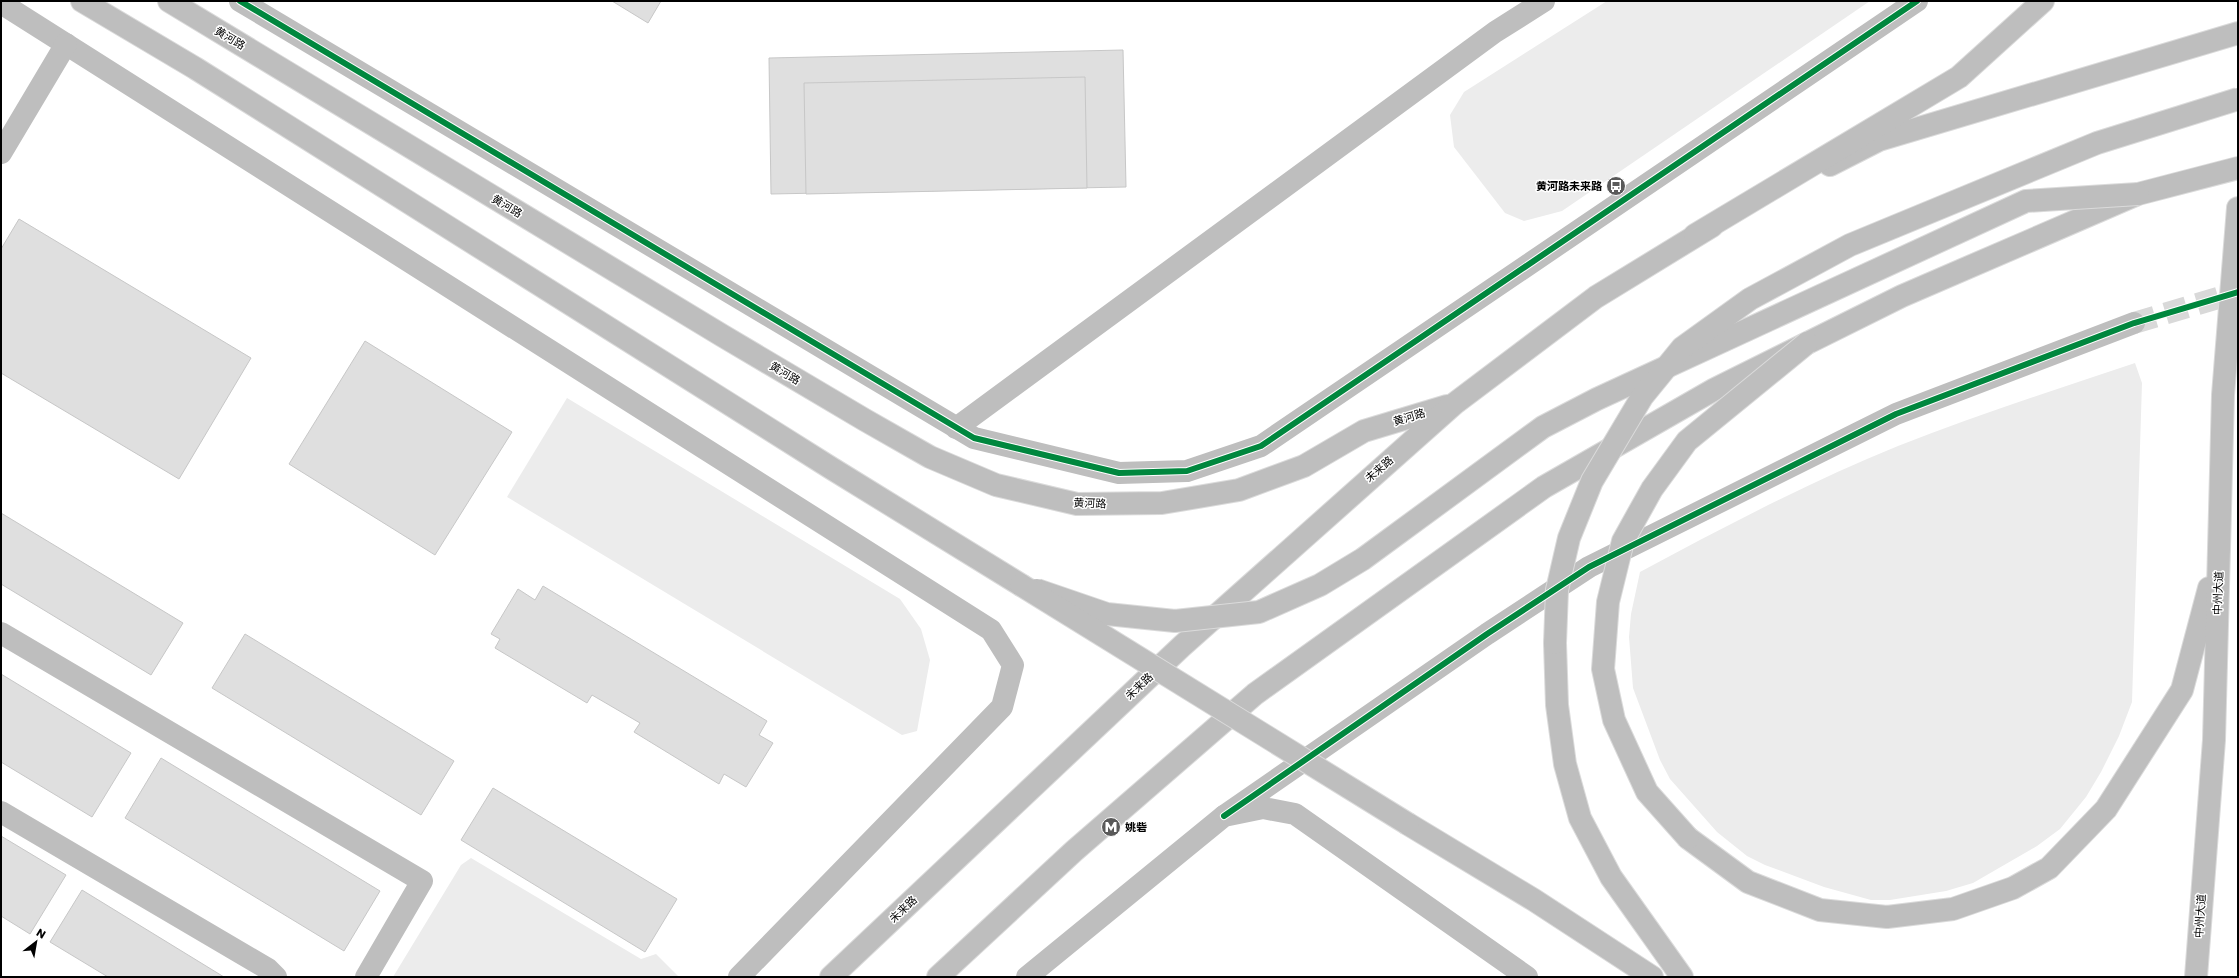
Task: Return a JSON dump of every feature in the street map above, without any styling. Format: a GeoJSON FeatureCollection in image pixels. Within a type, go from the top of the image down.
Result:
{"type":"FeatureCollection","features":[{"type":"Feature","properties":{"kind":"main road"},"geometry":{"type":"LineString","coordinates":[[82,1],[195,68],[831,468],[1408,824],[1534,900],[1652,977]]}},
{"type":"Feature","properties":{"kind":"main road","name":"黄河路"},"geometry":{"type":"LineString","coordinates":[[169,1],[723,336],[865,420],[930,457],[996,485],[1077,504],[1162,503],[1240,490],[1304,466],[1364,431],[1454,404]]}},
{"type":"Feature","properties":{"kind":"main road"},"geometry":{"type":"LineString","coordinates":[[240,1],[974,438],[1119,473],[1187,471],[1260,446],[1917,1]]}},
{"type":"Feature","properties":{"kind":"main road"},"geometry":{"type":"LineString","coordinates":[[956,428],[1495,32],[1544,1]]}},
{"type":"Feature","properties":{"kind":"main road"},"geometry":{"type":"LineString","coordinates":[[1695,234],[1959,77],[2042,1]]}},
{"type":"Feature","properties":{"kind":"main road"},"geometry":{"type":"LineString","coordinates":[[1,3],[991,630],[1013,665],[1002,707],[739,977]]}},
{"type":"Feature","properties":{"kind":"main road"},"geometry":{"type":"LineString","coordinates":[[1695,234],[1879,140],[2238,33]]}},
{"type":"Feature","properties":{"kind":"main road"},"geometry":{"type":"LineString","coordinates":[[1,153],[66,44]]}},
{"type":"Feature","properties":{"kind":"main road"},"geometry":{"type":"LineString","coordinates":[[1682,977],[1611,877],[1580,818],[1565,764],[1559,720],[1555,643],[1557,590],[1569,538],[1592,481],[1642,397],[1682,348],[1750,299],[1850,245],[2097,143],[2238,99]]}},
{"type":"Feature","properties":{"kind":"main road"},"geometry":{"type":"LineString","coordinates":[[938,977],[1074,851],[1255,694],[1468,539],[1544,487],[1715,389],[1902,296],[2138,194],[2238,168]]}},
{"type":"Feature","properties":{"kind":"main road"},"geometry":{"type":"LineString","coordinates":[[1021,585],[1107,614],[1175,621],[1259,612],[1320,585],[1363,559],[1543,427],[1597,399],[2026,201],[2138,194]]}},
{"type":"Feature","properties":{"kind":"main road","name":"中州大道"},"geometry":{"type":"LineString","coordinates":[[2196,977],[2214,740],[2223,395],[2238,208]]}},
{"type":"Feature","properties":{"kind":"main road","name":"未来路"},"geometry":{"type":"LineString","coordinates":[[831,977],[1182,646],[1454,404],[1596,297],[1695,234]]}},
{"type":"Feature","properties":{"kind":"main road"},"geometry":{"type":"LineString","coordinates":[[1027,977],[1224,816],[1487,634],[1589,566],[1896,414],[2134,323]]}},
{"type":"Feature","properties":{"kind":"main road"},"geometry":{"type":"LineString","coordinates":[[1807,343],[1687,441],[1652,489],[1623,540],[1608,602],[1603,668],[1614,720],[1647,792],[1688,838],[1748,882],[1820,910],[1886,917],[1953,909],[2013,888],[2049,868],[2106,809],[2182,690],[2219,554]]}},
{"type":"Feature","properties":{"kind":"main road"},"geometry":{"type":"LineString","coordinates":[[1,633],[422,881],[366,977]]}},
{"type":"Feature","properties":{"kind":"main road"},"geometry":{"type":"LineString","coordinates":[[1224,816],[1263,808],[1294,814],[1527,977]]}},
{"type":"Feature","properties":{"kind":"main road"},"geometry":{"type":"LineString","coordinates":[[1,812],[268,969],[276,977]]}},
{"type":"Feature","properties":{"kind":"shaded area"},"geometry":{"type":"Polygon","coordinates":[[[1607,1],[1870,1],[1562,211],[1524,221],[1505,213],[1454,147],[1450,115],[1464,92],[1607,1]]]}},
{"type":"Feature","properties":{"kind":"shaded area"},"geometry":{"type":"Polygon","coordinates":[[[2135,363],[2142,383],[2132,702],[2119,736],[2101,772],[2086,797],[2060,829],[2037,846],[1973,883],[1946,891],[1890,900],[1871,900],[1824,887],[1765,865],[1747,856],[1717,832],[1670,779],[1660,760],[1633,688],[1629,637],[1631,614],[1640,572],[1767,506],[1898,446],[2016,403],[2135,363]]]}},
{"type":"Feature","properties":{"kind":"shaded area"},"geometry":{"type":"Polygon","coordinates":[[[567,398],[900,599],[921,629],[930,660],[917,731],[902,735],[507,497],[567,398]]]}},
{"type":"Feature","properties":{"kind":"shaded area"},"geometry":{"type":"Polygon","coordinates":[[[471,858],[641,959],[656,954],[679,977],[393,977],[461,865],[471,858]]]}},
{"type":"Feature","properties":{"kind":"building"},"geometry":{"type":"Polygon","coordinates":[[[612,1],[661,1],[648,23],[612,1]]]}},
{"type":"Feature","properties":{"kind":"building"},"geometry":{"type":"Polygon","coordinates":[[[1123,50],[1126,187],[771,194],[769,58],[1123,50]]]}},
{"type":"Feature","properties":{"kind":"building"},"geometry":{"type":"Polygon","coordinates":[[[1085,77],[1087,188],[806,194],[804,83],[1085,77]]]}},
{"type":"Feature","properties":{"kind":"building"},"geometry":{"type":"Polygon","coordinates":[[[19,219],[251,358],[179,479],[1,373],[1,249],[19,219]]]}},
{"type":"Feature","properties":{"kind":"building"},"geometry":{"type":"Polygon","coordinates":[[[365,341],[512,432],[435,555],[289,464],[365,341]]]}},
{"type":"Feature","properties":{"kind":"building"},"geometry":{"type":"Polygon","coordinates":[[[1,513],[183,623],[151,675],[1,584],[1,513]]]}},
{"type":"Feature","properties":{"kind":"building"},"geometry":{"type":"Polygon","coordinates":[[[543,586],[767,721],[759,735],[773,743],[746,787],[724,774],[719,784],[634,732],[640,723],[592,695],[587,703],[495,648],[500,639],[491,634],[518,589],[535,600],[543,586]]]}},
{"type":"Feature","properties":{"kind":"building"},"geometry":{"type":"Polygon","coordinates":[[[245,634],[454,761],[421,815],[212,688],[245,634]]]}},
{"type":"Feature","properties":{"kind":"building"},"geometry":{"type":"Polygon","coordinates":[[[1,674],[131,753],[92,817],[1,762],[1,674]]]}},
{"type":"Feature","properties":{"kind":"building"},"geometry":{"type":"Polygon","coordinates":[[[161,758],[380,891],[344,951],[125,818],[161,758]]]}},
{"type":"Feature","properties":{"kind":"building"},"geometry":{"type":"Polygon","coordinates":[[[493,788],[677,899],[645,952],[461,840],[493,788]]]}},
{"type":"Feature","properties":{"kind":"building"},"geometry":{"type":"Polygon","coordinates":[[[1,836],[66,875],[30,934],[1,916],[1,836]]]}},
{"type":"Feature","properties":{"kind":"building"},"geometry":{"type":"Polygon","coordinates":[[[82,890],[224,977],[108,977],[50,942],[82,890]]]}},
{"type":"Feature","properties":{"kind":"tunnel"},"geometry":{"type":"LineString","coordinates":[[2134,323],[2238,292]]}},
{"type":"Feature","properties":{"kind":"cycle path"},"geometry":{"type":"LineString","coordinates":[[240,1],[974,438],[1119,473],[1187,471],[1261,446],[1917,1]]}},
{"type":"Feature","properties":{"kind":"cycle path"},"geometry":{"type":"LineString","coordinates":[[1224,816],[1487,634],[1589,567],[1896,414],[2134,323],[2238,292]]}},
{"type":"Feature","properties":{"kind":"place","name":"黄河路未来路"},"geometry":{"type":"Point","coordinates":[1616,186]}},
{"type":"Feature","properties":{"kind":"place","name":"姚砦"},"geometry":{"type":"Point","coordinates":[1111,827]}}]}
